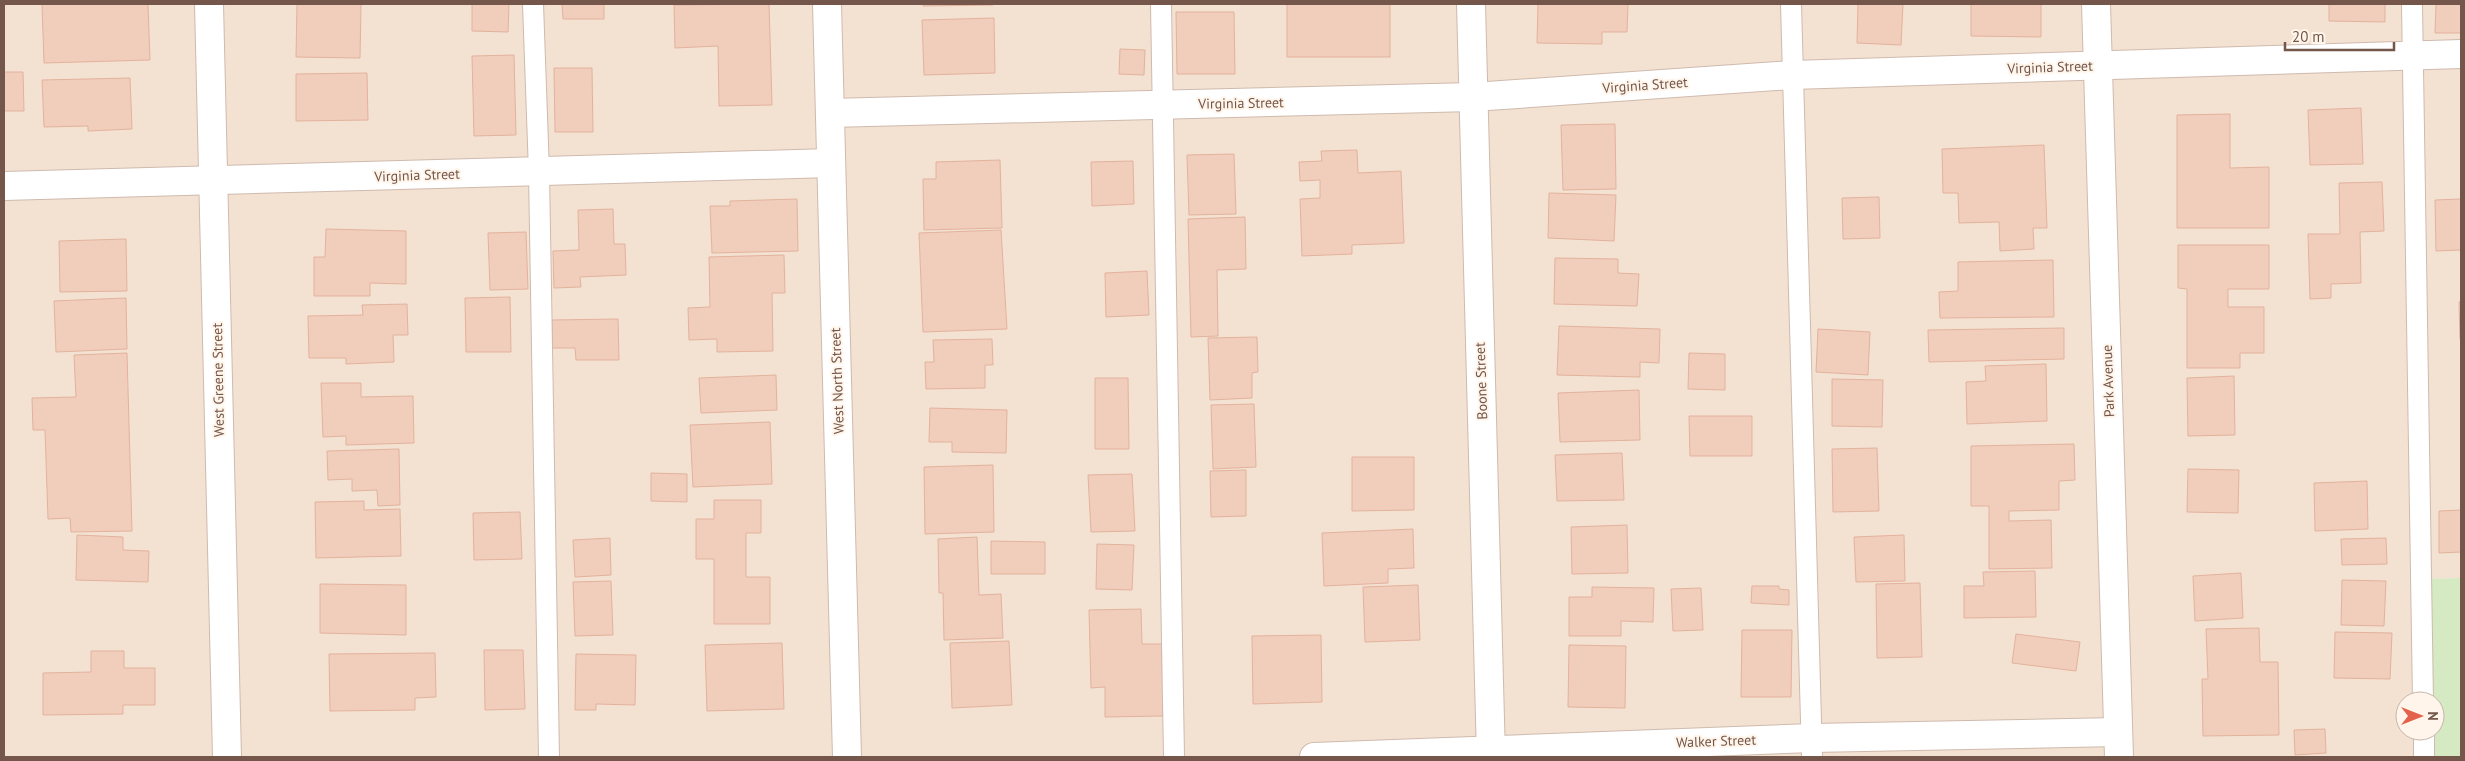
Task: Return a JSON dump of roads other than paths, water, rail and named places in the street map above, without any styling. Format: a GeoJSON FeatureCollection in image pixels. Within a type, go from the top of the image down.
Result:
{"type":"FeatureCollection","features":[{"type":"Feature","properties":{"kind":"street","name":"West Greene Street"},"geometry":{"type":"LineString","coordinates":[[209,4],[227,757]]}},
{"type":"Feature","properties":{"kind":"street","name":"West North Street"},"geometry":{"type":"LineString","coordinates":[[827,4],[847,757]]}},
{"type":"Feature","properties":{"kind":"street","name":"Boone Street"},"geometry":{"type":"LineString","coordinates":[[1471,4],[1491,754]]}},
{"type":"Feature","properties":{"kind":"street","name":"Park Avenue"},"geometry":{"type":"LineString","coordinates":[[2096,4],[2119,745]]}},
{"type":"Feature","properties":{"kind":"street","name":"Virginia Street"},"geometry":{"type":"LineString","coordinates":[[830,113],[1474,97],[1792,75],[2461,54]]}},
{"type":"Feature","properties":{"kind":"street","name":"Virginia Street"},"geometry":{"type":"LineString","coordinates":[[4,186],[831,163]]}},
{"type":"Feature","properties":{"kind":"street","name":"Walker Street"},"geometry":{"type":"LineString","coordinates":[[1314,757],[1812,748],[2119,745]]}},
{"type":"Feature","properties":{"kind":"lane"},"geometry":{"type":"LineString","coordinates":[[532,4],[539,172],[549,757]]}},
{"type":"Feature","properties":{"kind":"lane"},"geometry":{"type":"LineString","coordinates":[[1161,4],[1174,757]]}},
{"type":"Feature","properties":{"kind":"lane"},"geometry":{"type":"LineString","coordinates":[[1791,4],[1812,748]]}},
{"type":"Feature","properties":{"kind":"lane"},"geometry":{"type":"LineString","coordinates":[[2412,4],[2423,691]]}},
{"type":"Feature","properties":{"kind":"lane"},"geometry":{"type":"LineString","coordinates":[[2424,741],[2424,757]]}}]}
